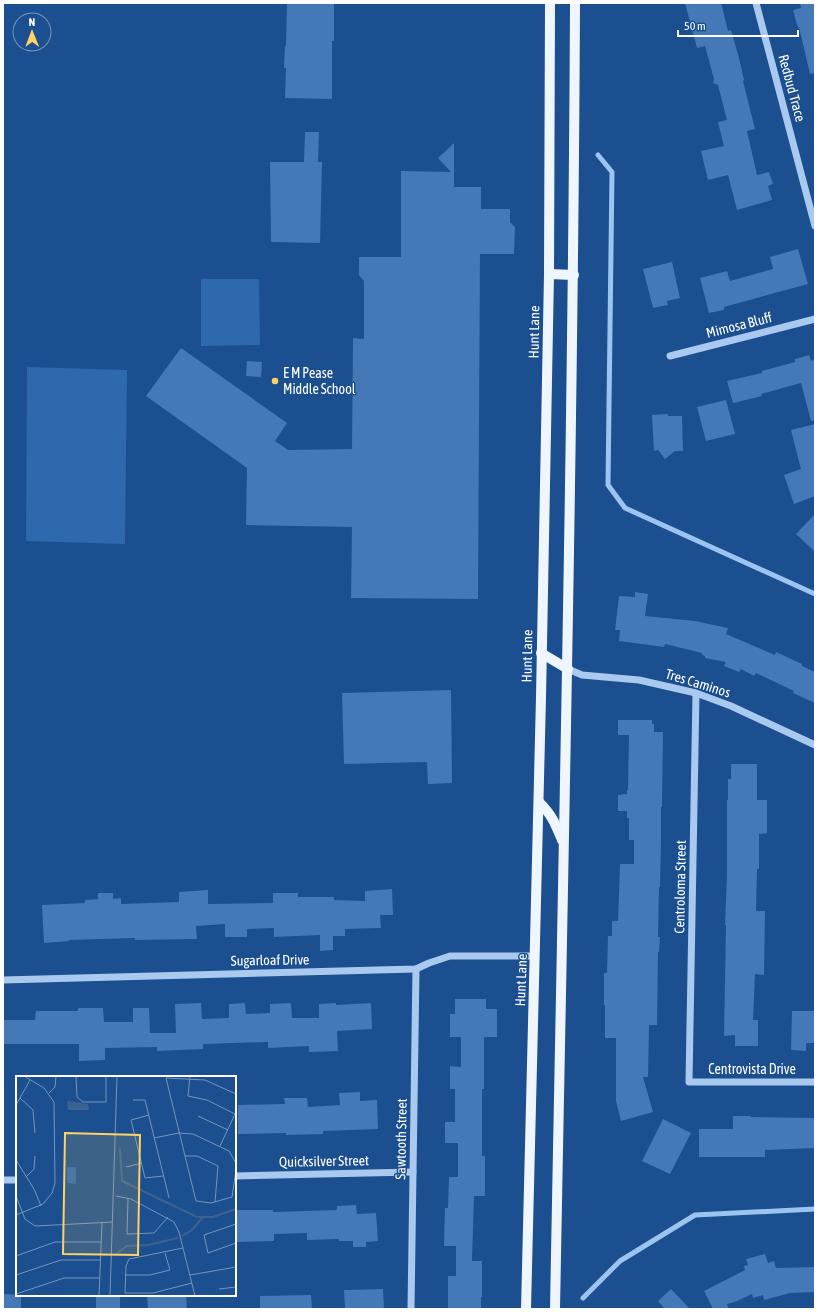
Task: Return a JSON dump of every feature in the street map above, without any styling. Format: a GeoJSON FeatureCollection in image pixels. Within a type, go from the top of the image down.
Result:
{"type":"FeatureCollection","features":[{"type":"Feature","properties":{"kind":"main road","name":"Hunt Lane"},"geometry":{"type":"LineString","coordinates":[[526,1309],[536,956],[549,274],[550,3]]}},
{"type":"Feature","properties":{"kind":"main road"},"geometry":{"type":"LineString","coordinates":[[555,1309],[568,669],[574,275],[575,3]]}},
{"type":"Feature","properties":{"kind":"main road"},"geometry":{"type":"LineString","coordinates":[[549,274],[574,275]]}},
{"type":"Feature","properties":{"kind":"main road"},"geometry":{"type":"LineString","coordinates":[[541,653],[568,669]]}},
{"type":"Feature","properties":{"kind":"main road"},"geometry":{"type":"LineString","coordinates":[[539,802],[549,812],[556,823],[564,845]]}},
{"type":"Feature","properties":{"kind":"main road"},"geometry":{"type":"LineString","coordinates":[[526,1292],[534,1309]]}},
{"type":"Feature","properties":{"kind":"street","name":"Redbud Trace"},"geometry":{"type":"LineString","coordinates":[[756,3],[815,226]]}},
{"type":"Feature","properties":{"kind":"street","name":"Mimosa Bluff"},"geometry":{"type":"LineString","coordinates":[[670,356],[815,319]]}},
{"type":"Feature","properties":{"kind":"street","name":"Tres Caminos"},"geometry":{"type":"LineString","coordinates":[[568,669],[582,675],[639,680],[696,693],[731,706],[815,745]]}},
{"type":"Feature","properties":{"kind":"street","name":"Centroloma Street"},"geometry":{"type":"LineString","coordinates":[[689,1082],[696,693]]}},
{"type":"Feature","properties":{"kind":"street","name":"Sugarloaf Drive"},"geometry":{"type":"LineString","coordinates":[[3,980],[416,970],[429,963],[450,956],[536,956]]}},
{"type":"Feature","properties":{"kind":"street","name":"Sawtooth Street"},"geometry":{"type":"LineString","coordinates":[[411,1309],[416,970]]}},
{"type":"Feature","properties":{"kind":"street","name":"Centrovista Drive"},"geometry":{"type":"LineString","coordinates":[[689,1082],[815,1082]]}},
{"type":"Feature","properties":{"kind":"street","name":"Quicksilver Street"},"geometry":{"type":"LineString","coordinates":[[236,1176],[413,1172]]}},
{"type":"Feature","properties":{"kind":"street"},"geometry":{"type":"LineString","coordinates":[[3,1180],[16,1180]]}},
{"type":"Feature","properties":{"kind":"shaded area"},"geometry":{"type":"Polygon","coordinates":[[[201,279],[259,279],[260,345],[201,346],[201,279]]]}},
{"type":"Feature","properties":{"kind":"shaded area"},"geometry":{"type":"Polygon","coordinates":[[[27,367],[127,370],[125,544],[26,541],[27,367]]]}},
{"type":"Feature","properties":{"kind":"building"},"geometry":{"type":"Polygon","coordinates":[[[287,3],[334,3],[334,41],[332,41],[332,99],[285,98],[286,68],[284,68],[287,3]]]}},
{"type":"Feature","properties":{"kind":"building"},"geometry":{"type":"Polygon","coordinates":[[[685,3],[721,3],[728,31],[731,30],[739,58],[755,129],[747,131],[757,175],[769,172],[773,184],[768,186],[772,200],[737,210],[728,175],[708,180],[701,151],[724,146],[718,122],[727,120],[718,85],[713,83],[714,79],[705,46],[697,48],[685,3]]]}},
{"type":"Feature","properties":{"kind":"building"},"geometry":{"type":"Polygon","coordinates":[[[800,3],[815,3],[815,73],[810,74],[799,27],[798,28],[793,10],[801,8],[800,3]]]}},
{"type":"Feature","properties":{"kind":"building"},"geometry":{"type":"Polygon","coordinates":[[[305,132],[319,132],[318,162],[322,162],[320,243],[271,242],[270,162],[304,162],[305,132]]]}},
{"type":"Feature","properties":{"kind":"building"},"geometry":{"type":"Polygon","coordinates":[[[454,143],[454,187],[481,187],[481,209],[510,209],[510,222],[515,227],[514,254],[480,254],[478,599],[351,598],[352,527],[246,525],[247,468],[146,396],[181,348],[287,423],[275,441],[288,450],[352,449],[353,338],[364,339],[364,281],[359,275],[359,257],[401,257],[401,171],[451,172],[438,158],[454,143]]]}},
{"type":"Feature","properties":{"kind":"building"},"geometry":{"type":"Polygon","coordinates":[[[798,249],[808,284],[724,307],[724,310],[709,313],[700,278],[727,271],[730,281],[773,269],[770,257],[798,249]]]}},
{"type":"Feature","properties":{"kind":"building"},"geometry":{"type":"Polygon","coordinates":[[[672,262],[680,298],[667,301],[668,305],[653,308],[643,269],[672,262]]]}},
{"type":"Feature","properties":{"kind":"building"},"geometry":{"type":"Polygon","coordinates":[[[809,355],[811,361],[815,359],[815,420],[811,421],[801,383],[761,394],[762,396],[733,403],[727,381],[762,373],[762,371],[795,362],[795,359],[809,355]]]}},
{"type":"Feature","properties":{"kind":"building"},"geometry":{"type":"Polygon","coordinates":[[[247,361],[262,362],[261,377],[246,376],[247,361]]]}},
{"type":"Feature","properties":{"kind":"building"},"geometry":{"type":"Polygon","coordinates":[[[726,400],[735,434],[706,441],[697,407],[726,400]]]}},
{"type":"Feature","properties":{"kind":"building"},"geometry":{"type":"Polygon","coordinates":[[[668,414],[668,416],[682,416],[683,451],[675,451],[665,459],[658,450],[654,451],[652,415],[668,414]]]}},
{"type":"Feature","properties":{"kind":"building"},"geometry":{"type":"Polygon","coordinates":[[[815,424],[815,496],[794,504],[784,475],[801,469],[791,430],[815,424]]]}},
{"type":"Feature","properties":{"kind":"building"},"geometry":{"type":"Polygon","coordinates":[[[815,514],[815,552],[796,534],[815,514]]]}},
{"type":"Feature","properties":{"kind":"building"},"geometry":{"type":"Polygon","coordinates":[[[635,592],[648,594],[645,616],[695,621],[728,628],[726,634],[775,655],[776,652],[815,672],[815,703],[756,673],[754,676],[741,669],[739,672],[724,666],[726,662],[705,658],[702,653],[665,644],[664,647],[619,641],[620,630],[615,630],[619,596],[635,597],[635,592]]]}},
{"type":"Feature","properties":{"kind":"building"},"geometry":{"type":"Polygon","coordinates":[[[451,690],[452,783],[428,784],[427,762],[344,764],[342,693],[451,690]]]}},
{"type":"Feature","properties":{"kind":"building"},"geometry":{"type":"Polygon","coordinates":[[[618,720],[652,720],[652,724],[654,724],[654,732],[663,732],[657,1025],[649,1025],[648,1077],[643,1077],[653,1112],[621,1121],[616,1101],[616,1038],[605,1038],[604,1005],[604,973],[607,973],[608,936],[612,936],[612,921],[618,921],[620,864],[634,864],[634,840],[629,840],[629,818],[627,818],[627,811],[618,811],[618,795],[627,794],[628,790],[629,735],[618,735],[618,720]]]}},
{"type":"Feature","properties":{"kind":"building"},"geometry":{"type":"Polygon","coordinates":[[[731,764],[757,764],[757,800],[767,800],[767,833],[759,834],[759,869],[757,869],[756,911],[765,911],[764,975],[755,974],[753,1020],[758,1020],[758,1046],[735,1046],[735,1035],[724,1036],[727,800],[728,779],[731,779],[731,764]]]}},
{"type":"Feature","properties":{"kind":"building"},"geometry":{"type":"Polygon","coordinates":[[[392,889],[393,915],[380,915],[381,928],[345,929],[345,936],[333,936],[333,950],[320,951],[320,935],[274,937],[274,928],[247,929],[247,937],[225,937],[225,924],[196,926],[197,939],[135,940],[135,938],[69,940],[44,943],[42,905],[85,903],[85,900],[98,899],[98,893],[113,893],[113,899],[121,898],[121,904],[179,902],[179,892],[208,890],[208,904],[273,903],[273,893],[298,893],[298,897],[334,897],[334,900],[365,901],[365,891],[392,889]]]}},
{"type":"Feature","properties":{"kind":"building"},"geometry":{"type":"Polygon","coordinates":[[[455,999],[486,999],[486,1009],[497,1009],[497,1037],[484,1037],[482,1156],[485,1156],[485,1196],[474,1196],[472,1261],[482,1261],[481,1309],[448,1309],[448,1276],[456,1276],[456,1246],[444,1246],[445,1208],[448,1208],[449,1177],[458,1177],[458,1143],[445,1143],[445,1122],[455,1122],[455,1089],[450,1089],[450,1066],[461,1067],[461,1037],[450,1037],[450,1014],[455,1014],[455,999]]]}},
{"type":"Feature","properties":{"kind":"building"},"geometry":{"type":"Polygon","coordinates":[[[201,1003],[202,1019],[229,1018],[229,1004],[245,1003],[246,1014],[270,1013],[270,1004],[291,1003],[292,1018],[319,1018],[319,1004],[336,1003],[336,1005],[371,1003],[372,1029],[337,1031],[338,1051],[309,1052],[309,1046],[268,1048],[268,1042],[203,1044],[203,1049],[157,1051],[157,1047],[105,1048],[105,1060],[79,1061],[79,1044],[3,1044],[3,1020],[35,1020],[36,1011],[78,1011],[78,1008],[103,1008],[104,1022],[133,1022],[133,1008],[149,1008],[150,1033],[176,1033],[175,1004],[201,1003]]]}},
{"type":"Feature","properties":{"kind":"building"},"geometry":{"type":"Polygon","coordinates":[[[792,1011],[815,1011],[815,1040],[814,1043],[806,1043],[806,1051],[791,1050],[792,1011]]]}},
{"type":"Feature","properties":{"kind":"building"},"geometry":{"type":"Polygon","coordinates":[[[360,1092],[360,1101],[377,1100],[378,1129],[323,1131],[323,1134],[238,1134],[238,1105],[285,1104],[284,1098],[307,1098],[308,1107],[340,1105],[339,1093],[360,1092]]]}},
{"type":"Feature","properties":{"kind":"building"},"geometry":{"type":"Polygon","coordinates":[[[733,1116],[815,1118],[815,1148],[765,1150],[765,1157],[699,1157],[699,1129],[733,1129],[733,1116]]]}},
{"type":"Feature","properties":{"kind":"building"},"geometry":{"type":"Polygon","coordinates":[[[663,1119],[691,1133],[670,1174],[642,1161],[663,1119]]]}},
{"type":"Feature","properties":{"kind":"building"},"geometry":{"type":"Polygon","coordinates":[[[356,1205],[357,1214],[376,1213],[378,1241],[366,1242],[366,1247],[353,1247],[353,1241],[339,1241],[339,1239],[307,1240],[307,1233],[274,1234],[274,1241],[237,1242],[236,1210],[273,1210],[273,1212],[337,1210],[337,1206],[356,1205]]]}},
{"type":"Feature","properties":{"kind":"building"},"geometry":{"type":"Polygon","coordinates":[[[765,1254],[768,1263],[774,1261],[776,1268],[815,1267],[815,1292],[790,1293],[764,1300],[763,1295],[753,1298],[752,1294],[727,1304],[729,1309],[713,1309],[704,1291],[745,1270],[744,1266],[748,1265],[746,1259],[765,1254]]]}},
{"type":"Feature","properties":{"kind":"building"},"geometry":{"type":"Polygon","coordinates":[[[383,1289],[384,1309],[345,1309],[344,1290],[383,1289]]]}},
{"type":"Feature","properties":{"kind":"building"},"geometry":{"type":"Polygon","coordinates":[[[671,1289],[690,1309],[665,1309],[658,1301],[671,1289]]]}},
{"type":"Feature","properties":{"kind":"building"},"geometry":{"type":"Polygon","coordinates":[[[3,1294],[21,1296],[21,1309],[3,1309],[3,1294]]]}},
{"type":"Feature","properties":{"kind":"building"},"geometry":{"type":"Polygon","coordinates":[[[311,1295],[312,1309],[260,1309],[260,1296],[311,1295]]]}},
{"type":"Feature","properties":{"kind":"building"},"geometry":{"type":"Polygon","coordinates":[[[96,1296],[120,1296],[120,1309],[96,1309],[96,1296]]]}},
{"type":"Feature","properties":{"kind":"building"},"geometry":{"type":"Polygon","coordinates":[[[147,1296],[186,1296],[187,1309],[148,1309],[147,1296]]]}},
{"type":"Feature","properties":{"kind":"waterway"},"geometry":{"type":"LineString","coordinates":[[598,155],[612,172],[608,485],[625,508],[815,594]]}},
{"type":"Feature","properties":{"kind":"waterway"},"geometry":{"type":"LineString","coordinates":[[583,1298],[620,1261],[695,1215],[815,1209]]}},
{"type":"Feature","properties":{"kind":"place","name":"E M Pease Middle School"},"geometry":{"type":"Point","coordinates":[275,381]}}]}
